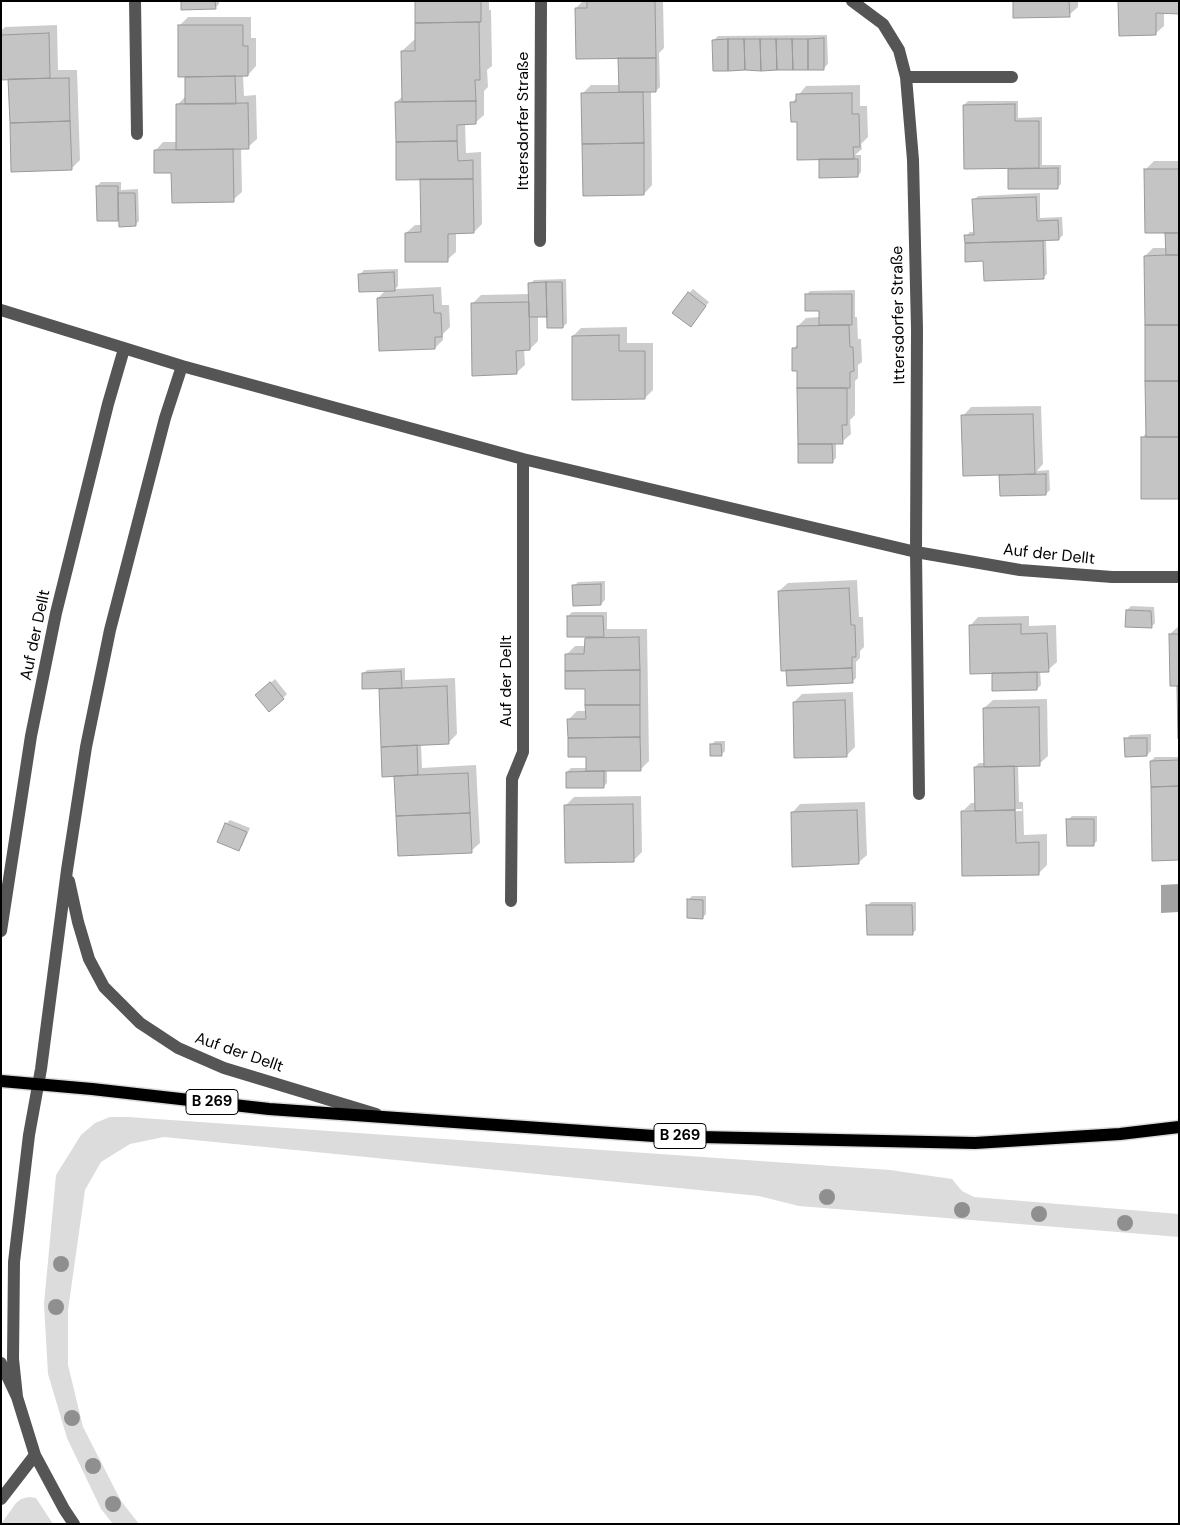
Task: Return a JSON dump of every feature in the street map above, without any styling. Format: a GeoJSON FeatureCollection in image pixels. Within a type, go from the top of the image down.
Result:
{"type":"FeatureCollection","features":[{"type":"Feature","properties":{"kind":"main road","name":"B 269"},"geometry":{"type":"LineString","coordinates":[[1,1081],[269,1109],[654,1136],[975,1144],[1120,1134],[1179,1127]]}},
{"type":"Feature","properties":{"kind":"street"},"geometry":{"type":"LineString","coordinates":[[135,1],[137,134]]}},
{"type":"Feature","properties":{"kind":"street","name":"Ittersdorfer Straße"},"geometry":{"type":"LineString","coordinates":[[540,241],[541,1]]}},
{"type":"Feature","properties":{"kind":"street","name":"Ittersdorfer Straße"},"geometry":{"type":"LineString","coordinates":[[852,1],[883,24],[899,50],[906,77],[913,160],[917,329],[916,552]]}},
{"type":"Feature","properties":{"kind":"street"},"geometry":{"type":"LineString","coordinates":[[906,77],[1012,77]]}},
{"type":"Feature","properties":{"kind":"street","name":"Auf der Dellt"},"geometry":{"type":"LineString","coordinates":[[1,310],[124,350],[523,459],[916,552],[1020,570],[1112,577],[1179,577]]}},
{"type":"Feature","properties":{"kind":"street","name":"Auf der Dellt"},"geometry":{"type":"LineString","coordinates":[[1,931],[31,736],[56,613],[108,404],[124,350]]}},
{"type":"Feature","properties":{"kind":"street","name":"Auf der Dellt"},"geometry":{"type":"LineString","coordinates":[[16,1397],[13,1359],[14,1262],[29,1135],[39,1084],[67,870],[86,747],[110,630],[165,418],[182,366]]}},
{"type":"Feature","properties":{"kind":"street","name":"Auf der Dellt"},"geometry":{"type":"LineString","coordinates":[[511,901],[512,779],[523,752],[523,459]]}},
{"type":"Feature","properties":{"kind":"street"},"geometry":{"type":"LineString","coordinates":[[916,552],[919,794]]}},
{"type":"Feature","properties":{"kind":"street","name":"Auf der Dellt"},"geometry":{"type":"LineString","coordinates":[[67,870],[78,922],[89,959],[104,987],[140,1023],[178,1048],[224,1068],[386,1117]]}},
{"type":"Feature","properties":{"kind":"street"},"geometry":{"type":"LineString","coordinates":[[1,1363],[16,1397],[35,1455],[74,1524]]}},
{"type":"Feature","properties":{"kind":"street"},"geometry":{"type":"LineString","coordinates":[[1,1499],[35,1455]]}},
{"type":"Feature","properties":{"kind":"shaded area"},"geometry":{"type":"Polygon","coordinates":[[[1179,884],[1179,912],[1161,913],[1161,885],[1179,884]]]}},
{"type":"Feature","properties":{"kind":"shaded area"},"geometry":{"type":"Polygon","coordinates":[[[110,1117],[890,1170],[952,1179],[962,1191],[974,1197],[1179,1214],[1179,1237],[799,1206],[759,1196],[164,1137],[130,1144],[101,1162],[85,1190],[68,1310],[68,1365],[83,1427],[121,1501],[139,1524],[113,1524],[101,1509],[67,1438],[48,1374],[44,1304],[56,1175],[81,1135],[95,1123],[110,1117]]]}},
{"type":"Feature","properties":{"kind":"shaded area"},"geometry":{"type":"Polygon","coordinates":[[[36,1498],[53,1524],[1,1524],[16,1503],[21,1499],[36,1498]]]}},
{"type":"Feature","properties":{"kind":"building"},"geometry":{"type":"Polygon","coordinates":[[[181,1],[215,1],[216,9],[181,10],[181,1]]]}},
{"type":"Feature","properties":{"kind":"building"},"geometry":{"type":"Polygon","coordinates":[[[415,1],[481,1],[481,22],[415,23],[415,1]]]}},
{"type":"Feature","properties":{"kind":"building"},"geometry":{"type":"Polygon","coordinates":[[[587,1],[655,1],[656,58],[576,59],[575,8],[587,8],[587,1]]]}},
{"type":"Feature","properties":{"kind":"building"},"geometry":{"type":"Polygon","coordinates":[[[1013,1],[1069,1],[1070,17],[1013,18],[1013,1]]]}},
{"type":"Feature","properties":{"kind":"building"},"geometry":{"type":"Polygon","coordinates":[[[1118,1],[1179,1],[1179,14],[1156,13],[1156,35],[1119,36],[1118,1]]]}},
{"type":"Feature","properties":{"kind":"building"},"geometry":{"type":"Polygon","coordinates":[[[479,22],[480,80],[475,80],[476,101],[402,102],[401,51],[415,51],[415,23],[479,22]]]}},
{"type":"Feature","properties":{"kind":"building"},"geometry":{"type":"Polygon","coordinates":[[[178,25],[243,25],[243,46],[248,46],[248,76],[178,77],[178,25]]]}},
{"type":"Feature","properties":{"kind":"building"},"geometry":{"type":"Polygon","coordinates":[[[49,33],[50,78],[1,80],[1,35],[49,33]]]}},
{"type":"Feature","properties":{"kind":"building"},"geometry":{"type":"Polygon","coordinates":[[[824,38],[824,70],[808,70],[808,39],[824,38]]]}},
{"type":"Feature","properties":{"kind":"building"},"geometry":{"type":"Polygon","coordinates":[[[728,39],[744,39],[745,70],[728,71],[728,39]]]}},
{"type":"Feature","properties":{"kind":"building"},"geometry":{"type":"Polygon","coordinates":[[[728,39],[728,71],[713,71],[712,40],[728,39]]]}},
{"type":"Feature","properties":{"kind":"building"},"geometry":{"type":"Polygon","coordinates":[[[744,39],[760,39],[761,71],[745,70],[744,39]]]}},
{"type":"Feature","properties":{"kind":"building"},"geometry":{"type":"Polygon","coordinates":[[[760,39],[776,39],[777,70],[761,71],[760,39]]]}},
{"type":"Feature","properties":{"kind":"building"},"geometry":{"type":"Polygon","coordinates":[[[776,39],[792,39],[793,70],[777,70],[776,39]]]}},
{"type":"Feature","properties":{"kind":"building"},"geometry":{"type":"Polygon","coordinates":[[[792,39],[808,39],[808,70],[793,70],[792,39]]]}},
{"type":"Feature","properties":{"kind":"building"},"geometry":{"type":"Polygon","coordinates":[[[618,58],[656,58],[656,92],[619,92],[618,58]]]}},
{"type":"Feature","properties":{"kind":"building"},"geometry":{"type":"Polygon","coordinates":[[[235,76],[236,104],[185,104],[185,77],[235,76]]]}},
{"type":"Feature","properties":{"kind":"building"},"geometry":{"type":"Polygon","coordinates":[[[69,78],[70,121],[10,123],[8,79],[69,78]]]}},
{"type":"Feature","properties":{"kind":"building"},"geometry":{"type":"Polygon","coordinates":[[[643,92],[644,143],[582,144],[581,93],[643,92]]]}},
{"type":"Feature","properties":{"kind":"building"},"geometry":{"type":"Polygon","coordinates":[[[852,93],[852,114],[859,114],[860,147],[853,147],[854,159],[797,160],[797,122],[791,122],[790,102],[796,102],[796,94],[852,93]]]}},
{"type":"Feature","properties":{"kind":"building"},"geometry":{"type":"Polygon","coordinates":[[[476,101],[476,124],[457,125],[457,141],[396,142],[395,102],[476,101]]]}},
{"type":"Feature","properties":{"kind":"building"},"geometry":{"type":"Polygon","coordinates":[[[248,103],[249,149],[176,150],[176,104],[248,103]]]}},
{"type":"Feature","properties":{"kind":"building"},"geometry":{"type":"Polygon","coordinates":[[[1015,104],[1015,121],[1039,121],[1039,168],[964,169],[963,105],[1015,104]]]}},
{"type":"Feature","properties":{"kind":"building"},"geometry":{"type":"Polygon","coordinates":[[[70,121],[72,170],[11,172],[10,123],[70,121]]]}},
{"type":"Feature","properties":{"kind":"building"},"geometry":{"type":"Polygon","coordinates":[[[457,141],[458,161],[473,160],[473,179],[396,180],[396,142],[457,141]]]}},
{"type":"Feature","properties":{"kind":"building"},"geometry":{"type":"Polygon","coordinates":[[[644,143],[644,195],[583,196],[582,144],[644,143]]]}},
{"type":"Feature","properties":{"kind":"building"},"geometry":{"type":"Polygon","coordinates":[[[233,149],[234,202],[172,203],[171,173],[154,173],[154,150],[233,149]]]}},
{"type":"Feature","properties":{"kind":"building"},"geometry":{"type":"Polygon","coordinates":[[[819,159],[858,159],[858,177],[819,178],[819,159]]]}},
{"type":"Feature","properties":{"kind":"building"},"geometry":{"type":"Polygon","coordinates":[[[1058,168],[1058,189],[1008,189],[1008,169],[1058,168]]]}},
{"type":"Feature","properties":{"kind":"building"},"geometry":{"type":"Polygon","coordinates":[[[1144,169],[1179,169],[1179,233],[1145,233],[1144,169]]]}},
{"type":"Feature","properties":{"kind":"building"},"geometry":{"type":"Polygon","coordinates":[[[420,179],[473,179],[474,233],[448,234],[448,262],[405,262],[405,233],[421,232],[420,179]]]}},
{"type":"Feature","properties":{"kind":"building"},"geometry":{"type":"Polygon","coordinates":[[[96,186],[118,186],[118,221],[97,221],[96,186]]]}},
{"type":"Feature","properties":{"kind":"building"},"geometry":{"type":"Polygon","coordinates":[[[118,193],[135,193],[136,226],[119,227],[118,193]]]}},
{"type":"Feature","properties":{"kind":"building"},"geometry":{"type":"Polygon","coordinates":[[[1036,197],[1037,221],[1058,220],[1059,240],[965,243],[964,235],[974,235],[972,199],[1036,197]]]}},
{"type":"Feature","properties":{"kind":"building"},"geometry":{"type":"Polygon","coordinates":[[[1165,233],[1179,233],[1179,255],[1166,255],[1165,233]]]}},
{"type":"Feature","properties":{"kind":"building"},"geometry":{"type":"Polygon","coordinates":[[[1043,241],[1044,279],[984,281],[983,261],[965,262],[965,243],[1043,241]]]}},
{"type":"Feature","properties":{"kind":"building"},"geometry":{"type":"Polygon","coordinates":[[[1179,255],[1179,325],[1145,325],[1144,256],[1179,255]]]}},
{"type":"Feature","properties":{"kind":"building"},"geometry":{"type":"Polygon","coordinates":[[[394,272],[395,291],[359,292],[358,274],[394,272]]]}},
{"type":"Feature","properties":{"kind":"building"},"geometry":{"type":"Polygon","coordinates":[[[546,282],[562,282],[563,328],[547,328],[546,282]]]}},
{"type":"Feature","properties":{"kind":"building"},"geometry":{"type":"Polygon","coordinates":[[[546,282],[547,317],[529,317],[528,283],[546,282]]]}},
{"type":"Feature","properties":{"kind":"building"},"geometry":{"type":"Polygon","coordinates":[[[688,292],[706,306],[691,327],[672,313],[688,292]]]}},
{"type":"Feature","properties":{"kind":"building"},"geometry":{"type":"Polygon","coordinates":[[[805,294],[852,294],[852,325],[819,325],[819,311],[805,311],[805,294]]]}},
{"type":"Feature","properties":{"kind":"building"},"geometry":{"type":"Polygon","coordinates":[[[433,295],[434,313],[441,313],[442,337],[435,337],[435,349],[379,351],[377,298],[433,295]]]}},
{"type":"Feature","properties":{"kind":"building"},"geometry":{"type":"Polygon","coordinates":[[[529,302],[530,350],[516,351],[517,374],[472,376],[471,303],[529,302]]]}},
{"type":"Feature","properties":{"kind":"building"},"geometry":{"type":"Polygon","coordinates":[[[849,325],[850,347],[853,347],[854,371],[850,372],[850,388],[797,388],[797,371],[792,371],[792,348],[797,348],[797,326],[849,325]]]}},
{"type":"Feature","properties":{"kind":"building"},"geometry":{"type":"Polygon","coordinates":[[[1145,325],[1179,325],[1179,381],[1145,381],[1145,325]]]}},
{"type":"Feature","properties":{"kind":"building"},"geometry":{"type":"Polygon","coordinates":[[[619,335],[619,351],[645,351],[645,399],[572,400],[572,336],[619,335]]]}},
{"type":"Feature","properties":{"kind":"building"},"geometry":{"type":"Polygon","coordinates":[[[1145,381],[1179,381],[1179,437],[1146,437],[1145,381]]]}},
{"type":"Feature","properties":{"kind":"building"},"geometry":{"type":"Polygon","coordinates":[[[797,388],[847,388],[847,425],[842,425],[843,444],[798,444],[797,388]]]}},
{"type":"Feature","properties":{"kind":"building"},"geometry":{"type":"Polygon","coordinates":[[[1033,414],[1035,474],[963,476],[961,415],[1033,414]]]}},
{"type":"Feature","properties":{"kind":"building"},"geometry":{"type":"Polygon","coordinates":[[[1141,437],[1179,437],[1179,499],[1141,499],[1141,437]]]}},
{"type":"Feature","properties":{"kind":"building"},"geometry":{"type":"Polygon","coordinates":[[[798,444],[832,444],[833,463],[798,463],[798,444]]]}},
{"type":"Feature","properties":{"kind":"building"},"geometry":{"type":"Polygon","coordinates":[[[1046,474],[1046,495],[1000,496],[999,475],[1046,474]]]}},
{"type":"Feature","properties":{"kind":"building"},"geometry":{"type":"Polygon","coordinates":[[[601,584],[601,605],[573,606],[572,585],[601,584]]]}},
{"type":"Feature","properties":{"kind":"building"},"geometry":{"type":"Polygon","coordinates":[[[849,588],[851,625],[855,625],[856,657],[852,657],[852,668],[781,671],[778,591],[849,588]]]}},
{"type":"Feature","properties":{"kind":"building"},"geometry":{"type":"Polygon","coordinates":[[[1126,610],[1151,611],[1152,628],[1125,627],[1126,610]]]}},
{"type":"Feature","properties":{"kind":"building"},"geometry":{"type":"Polygon","coordinates":[[[567,616],[603,616],[604,637],[567,637],[567,616]]]}},
{"type":"Feature","properties":{"kind":"building"},"geometry":{"type":"Polygon","coordinates":[[[1021,624],[1021,634],[1047,633],[1049,672],[970,674],[969,625],[1021,624]]]}},
{"type":"Feature","properties":{"kind":"building"},"geometry":{"type":"Polygon","coordinates":[[[1169,634],[1179,634],[1179,686],[1170,686],[1169,634]]]}},
{"type":"Feature","properties":{"kind":"building"},"geometry":{"type":"Polygon","coordinates":[[[639,637],[640,670],[565,671],[565,654],[584,654],[585,638],[639,637]]]}},
{"type":"Feature","properties":{"kind":"building"},"geometry":{"type":"Polygon","coordinates":[[[852,668],[853,683],[787,686],[786,670],[852,668]]]}},
{"type":"Feature","properties":{"kind":"building"},"geometry":{"type":"Polygon","coordinates":[[[640,670],[640,705],[585,705],[585,689],[565,689],[565,671],[640,670]]]}},
{"type":"Feature","properties":{"kind":"building"},"geometry":{"type":"Polygon","coordinates":[[[401,671],[402,688],[362,689],[362,673],[401,671]]]}},
{"type":"Feature","properties":{"kind":"building"},"geometry":{"type":"Polygon","coordinates":[[[1037,672],[1037,690],[992,691],[992,673],[1037,672]]]}},
{"type":"Feature","properties":{"kind":"building"},"geometry":{"type":"Polygon","coordinates":[[[270,682],[284,699],[269,712],[255,695],[270,682]]]}},
{"type":"Feature","properties":{"kind":"building"},"geometry":{"type":"Polygon","coordinates":[[[447,686],[449,744],[381,747],[379,689],[447,686]]]}},
{"type":"Feature","properties":{"kind":"building"},"geometry":{"type":"Polygon","coordinates":[[[1177,686],[1179,686],[1179,739],[1178,739],[1177,686]]]}},
{"type":"Feature","properties":{"kind":"building"},"geometry":{"type":"Polygon","coordinates":[[[845,700],[847,757],[794,758],[793,702],[845,700]]]}},
{"type":"Feature","properties":{"kind":"building"},"geometry":{"type":"Polygon","coordinates":[[[585,705],[640,705],[640,737],[568,738],[567,719],[586,719],[585,705]]]}},
{"type":"Feature","properties":{"kind":"building"},"geometry":{"type":"Polygon","coordinates":[[[1039,707],[1040,766],[984,767],[983,708],[1039,707]]]}},
{"type":"Feature","properties":{"kind":"building"},"geometry":{"type":"Polygon","coordinates":[[[640,737],[641,771],[586,771],[586,757],[568,757],[568,738],[640,737]]]}},
{"type":"Feature","properties":{"kind":"building"},"geometry":{"type":"Polygon","coordinates":[[[1124,738],[1147,738],[1147,756],[1125,757],[1124,738]]]}},
{"type":"Feature","properties":{"kind":"building"},"geometry":{"type":"Polygon","coordinates":[[[710,744],[721,744],[722,756],[710,756],[710,744]]]}},
{"type":"Feature","properties":{"kind":"building"},"geometry":{"type":"Polygon","coordinates":[[[417,745],[418,775],[382,777],[381,747],[417,745]]]}},
{"type":"Feature","properties":{"kind":"building"},"geometry":{"type":"Polygon","coordinates":[[[1179,760],[1179,786],[1151,787],[1150,761],[1179,760]]]}},
{"type":"Feature","properties":{"kind":"building"},"geometry":{"type":"Polygon","coordinates":[[[1014,766],[1015,810],[975,811],[974,767],[1014,766]]]}},
{"type":"Feature","properties":{"kind":"building"},"geometry":{"type":"Polygon","coordinates":[[[604,771],[604,788],[566,788],[566,772],[604,771]]]}},
{"type":"Feature","properties":{"kind":"building"},"geometry":{"type":"Polygon","coordinates":[[[468,773],[470,813],[396,816],[394,776],[468,773]]]}},
{"type":"Feature","properties":{"kind":"building"},"geometry":{"type":"Polygon","coordinates":[[[1179,786],[1179,860],[1152,861],[1151,787],[1179,786]]]}},
{"type":"Feature","properties":{"kind":"building"},"geometry":{"type":"Polygon","coordinates":[[[633,804],[634,862],[565,863],[564,805],[633,804]]]}},
{"type":"Feature","properties":{"kind":"building"},"geometry":{"type":"Polygon","coordinates":[[[857,810],[859,864],[792,867],[791,812],[857,810]]]}},
{"type":"Feature","properties":{"kind":"building"},"geometry":{"type":"Polygon","coordinates":[[[1015,810],[1016,843],[1039,842],[1039,875],[962,876],[961,811],[1015,810]]]}},
{"type":"Feature","properties":{"kind":"building"},"geometry":{"type":"Polygon","coordinates":[[[470,813],[472,853],[398,856],[396,816],[470,813]]]}},
{"type":"Feature","properties":{"kind":"building"},"geometry":{"type":"Polygon","coordinates":[[[1066,819],[1094,819],[1094,846],[1067,846],[1066,819]]]}},
{"type":"Feature","properties":{"kind":"building"},"geometry":{"type":"Polygon","coordinates":[[[225,823],[247,832],[239,851],[217,842],[225,823]]]}},
{"type":"Feature","properties":{"kind":"building"},"geometry":{"type":"Polygon","coordinates":[[[687,899],[703,900],[703,919],[687,918],[687,899]]]}},
{"type":"Feature","properties":{"kind":"building"},"geometry":{"type":"Polygon","coordinates":[[[866,905],[912,905],[913,935],[867,935],[866,905]]]}}]}
